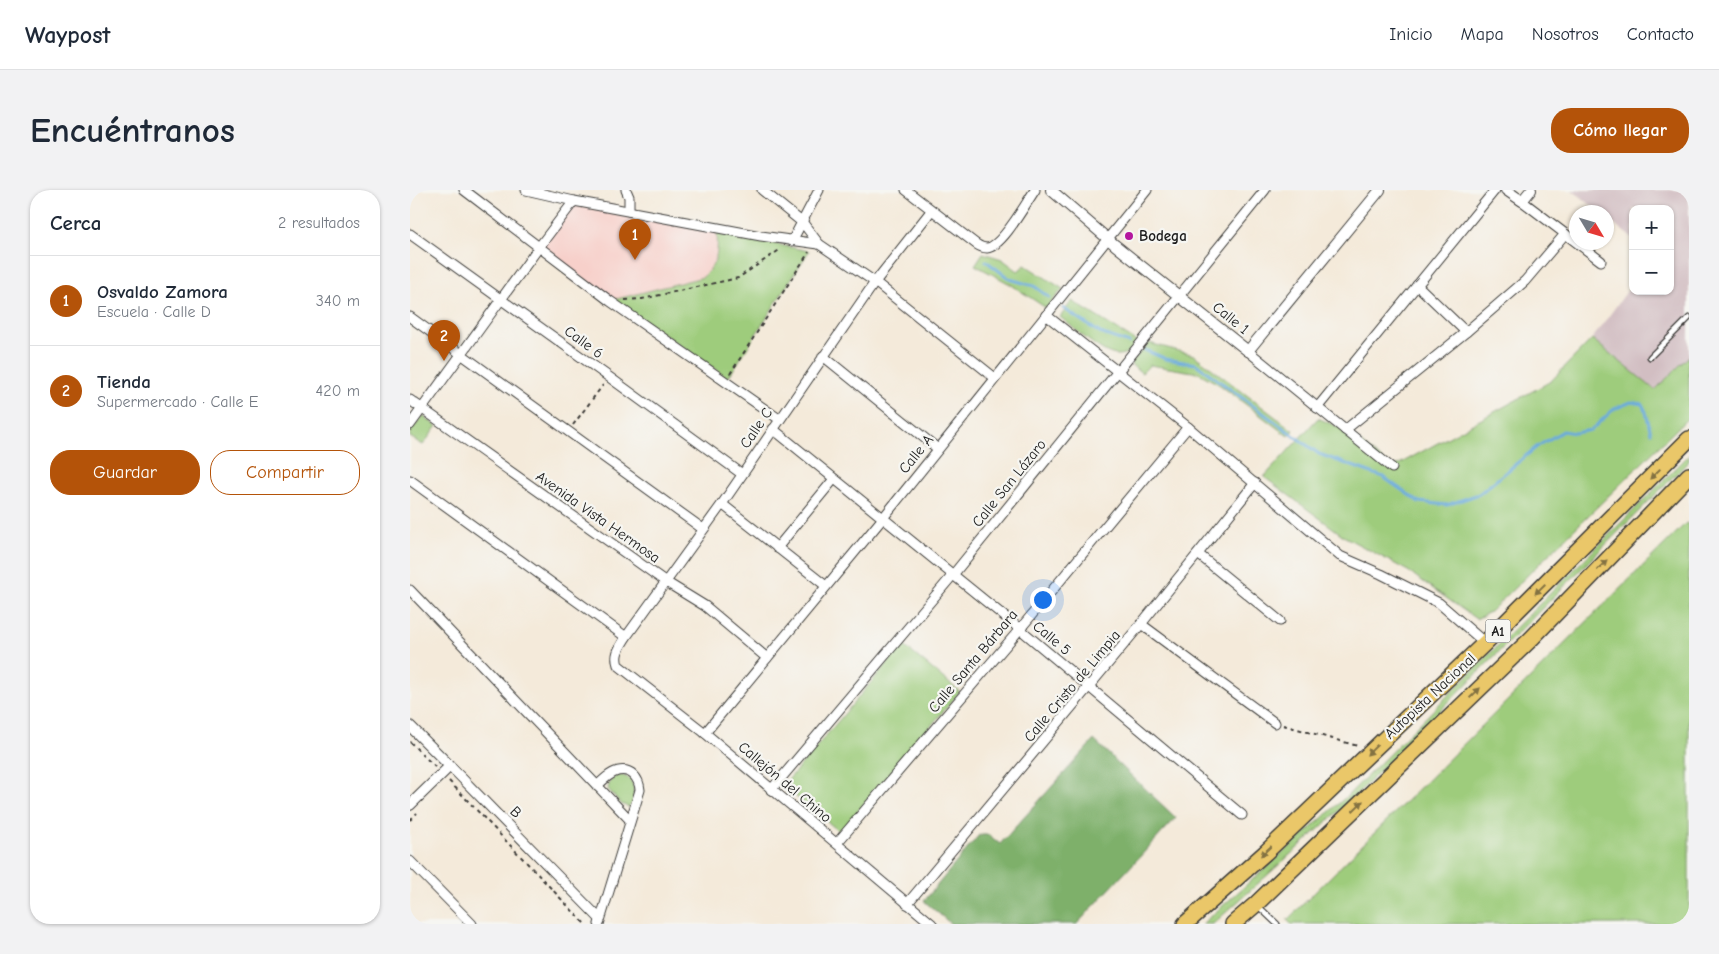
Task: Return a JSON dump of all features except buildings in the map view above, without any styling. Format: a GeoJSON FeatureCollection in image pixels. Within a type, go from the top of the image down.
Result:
{"type":"FeatureCollection","features":[{"type":"Feature","properties":{"kind":"highway","name":"Autopista Nacional"},"geometry":{"type":"LineString","coordinates":[[1185,924],[1265,853],[1486,643],[1689,439]]}},
{"type":"Feature","properties":{"kind":"highway","name":"Autopista Nacional"},"geometry":{"type":"LineString","coordinates":[[1233,924],[1530,639],[1689,475]]}},
{"type":"Feature","properties":{"kind":"street"},"geometry":{"type":"LineString","coordinates":[[464,190],[610,301],[779,419]]}},
{"type":"Feature","properties":{"kind":"street"},"geometry":{"type":"LineString","coordinates":[[526,190],[574,201],[816,244]]}},
{"type":"Feature","properties":{"kind":"street"},"geometry":{"type":"LineString","coordinates":[[626,190],[629,197],[629,211]]}},
{"type":"Feature","properties":{"kind":"street"},"geometry":{"type":"LineString","coordinates":[[762,190],[803,223],[816,244],[875,282],[995,378]]}},
{"type":"Feature","properties":{"kind":"street"},"geometry":{"type":"LineString","coordinates":[[792,241],[803,223],[818,190]]}},
{"type":"Feature","properties":{"kind":"street"},"geometry":{"type":"LineString","coordinates":[[906,190],[976,244],[986,248],[994,246],[1003,237],[1035,190]]}},
{"type":"Feature","properties":{"kind":"street","name":"Calle 1"},"geometry":{"type":"LineString","coordinates":[[1051,190],[1107,238],[1392,468]]}},
{"type":"Feature","properties":{"kind":"street","name":"Calle A"},"geometry":{"type":"LineString","coordinates":[[705,733],[883,518],[1147,190]]}},
{"type":"Feature","properties":{"kind":"street","name":"Calle San Lázaro"},"geometry":{"type":"LineString","coordinates":[[771,790],[952,576],[1265,190]]}},
{"type":"Feature","properties":{"kind":"street"},"geometry":{"type":"LineString","coordinates":[[1248,351],[1380,190]]}},
{"type":"Feature","properties":{"kind":"street"},"geometry":{"type":"LineString","coordinates":[[1317,408],[1495,190]]}},
{"type":"Feature","properties":{"kind":"street"},"geometry":{"type":"LineString","coordinates":[[1506,190],[1600,261]]}},
{"type":"Feature","properties":{"kind":"street"},"geometry":{"type":"LineString","coordinates":[[1522,201],[1531,190]]}},
{"type":"Feature","properties":{"kind":"street"},"geometry":{"type":"LineString","coordinates":[[410,425],[574,201]]}},
{"type":"Feature","properties":{"kind":"street","name":"Calle C"},"geometry":{"type":"LineString","coordinates":[[618,666],[616,654],[626,637],[722,504],[875,282],[931,211]]}},
{"type":"Feature","properties":{"kind":"street","name":"Calle 6"},"geometry":{"type":"LineString","coordinates":[[410,234],[742,474]]}},
{"type":"Feature","properties":{"kind":"street"},"geometry":{"type":"LineString","coordinates":[[1346,430],[1525,281],[1565,234]]}},
{"type":"Feature","properties":{"kind":"street"},"geometry":{"type":"LineString","coordinates":[[1416,285],[1466,332]]}},
{"type":"Feature","properties":{"kind":"street"},"geometry":{"type":"LineString","coordinates":[[1046,315],[1188,427],[1340,556],[1439,603],[1486,643]]}},
{"type":"Feature","properties":{"kind":"street"},"geometry":{"type":"LineString","coordinates":[[410,317],[462,354],[474,358],[703,529]]}},
{"type":"Feature","properties":{"kind":"street"},"geometry":{"type":"LineString","coordinates":[[823,356],[938,449]]}},
{"type":"Feature","properties":{"kind":"street","name":"Avenida Vista Hermosa"},"geometry":{"type":"LineString","coordinates":[[410,400],[666,582],[705,606],[767,658]]}},
{"type":"Feature","properties":{"kind":"street","name":"Calle Santa Bárbara"},"geometry":{"type":"LineString","coordinates":[[837,843],[1020,629],[1188,427]]}},
{"type":"Feature","properties":{"kind":"street","name":"Calle 5"},"geometry":{"type":"LineString","coordinates":[[773,429],[952,576],[1020,629],[1159,748],[1242,815]]}},
{"type":"Feature","properties":{"kind":"street"},"geometry":{"type":"LineString","coordinates":[[777,548],[834,479]]}},
{"type":"Feature","properties":{"kind":"street"},"geometry":{"type":"LineString","coordinates":[[410,480],[626,637]]}},
{"type":"Feature","properties":{"kind":"street","name":"Calle Cristo de Limpia"},"geometry":{"type":"LineString","coordinates":[[907,904],[1089,687],[1255,483]]}},
{"type":"Feature","properties":{"kind":"street"},"geometry":{"type":"LineString","coordinates":[[722,504],[826,586]]}},
{"type":"Feature","properties":{"kind":"street"},"geometry":{"type":"LineString","coordinates":[[1198,554],[1280,621]]}},
{"type":"Feature","properties":{"kind":"street"},"geometry":{"type":"LineString","coordinates":[[410,590],[630,820]]}},
{"type":"Feature","properties":{"kind":"street"},"geometry":{"type":"LineString","coordinates":[[1141,624],[1275,723]]}},
{"type":"Feature","properties":{"kind":"street","name":"Callejón del Chino"},"geometry":{"type":"LineString","coordinates":[[618,666],[705,733],[932,924]]}},
{"type":"Feature","properties":{"kind":"street","name":"B"},"geometry":{"type":"LineString","coordinates":[[410,726],[599,921]]}},
{"type":"Feature","properties":{"kind":"street"},"geometry":{"type":"LineString","coordinates":[[410,805],[450,766]]}},
{"type":"Feature","properties":{"kind":"street"},"geometry":{"type":"LineString","coordinates":[[597,786],[605,778],[618,771],[626,771],[636,777],[640,790],[599,921]]}},
{"type":"Feature","properties":{"kind":"street"},"geometry":{"type":"LineString","coordinates":[[410,861],[472,924]]}},
{"type":"Feature","properties":{"kind":"lane"},"geometry":{"type":"LineString","coordinates":[[1650,357],[1689,318]]}},
{"type":"Feature","properties":{"kind":"lane"},"geometry":{"type":"LineString","coordinates":[[1256,904],[1277,924]]}},
{"type":"Feature","properties":{"kind":"path"},"geometry":{"type":"LineString","coordinates":[[610,301],[642,300],[738,278],[792,241]]}},
{"type":"Feature","properties":{"kind":"path"},"geometry":{"type":"LineString","coordinates":[[725,382],[816,244]]}},
{"type":"Feature","properties":{"kind":"path"},"geometry":{"type":"LineString","coordinates":[[568,430],[609,377]]}},
{"type":"Feature","properties":{"kind":"path"},"geometry":{"type":"LineString","coordinates":[[1275,723],[1372,750]]}},
{"type":"Feature","properties":{"kind":"path"},"geometry":{"type":"LineString","coordinates":[[410,742],[584,924]]}},
{"type":"Feature","properties":{"kind":"shaded area"},"geometry":{"type":"Polygon","coordinates":[[[1572,190],[1689,190],[1689,356],[1655,390],[1592,339],[1629,288],[1629,295],[1674,295],[1674,205],[1629,205],[1629,236],[1614,224],[1614,205],[1591,205],[1572,190]]]}},
{"type":"Feature","properties":{"kind":"shaded area"},"geometry":{"type":"Polygon","coordinates":[[[574,201],[717,227],[718,251],[712,268],[703,277],[613,300],[539,247],[574,201]]]}},
{"type":"Feature","properties":{"kind":"green space"},"geometry":{"type":"Polygon","coordinates":[[[717,232],[809,251],[728,378],[613,300],[703,277],[712,267],[716,256],[717,232]]]}},
{"type":"Feature","properties":{"kind":"green space"},"geometry":{"type":"Polygon","coordinates":[[[983,253],[1002,259],[1018,271],[1025,265],[1063,289],[1046,308],[1010,284],[975,265],[983,253]]]}},
{"type":"Feature","properties":{"kind":"green space"},"geometry":{"type":"Polygon","coordinates":[[[1072,301],[1137,342],[1129,351],[1121,355],[1112,354],[1096,346],[1060,317],[1072,301]]]}},
{"type":"Feature","properties":{"kind":"green space"},"geometry":{"type":"Polygon","coordinates":[[[1592,339],[1655,390],[1689,356],[1689,417],[1490,612],[1476,619],[1408,571],[1345,537],[1264,477],[1318,418],[1345,430],[1392,468],[1551,381],[1592,339]]]}},
{"type":"Feature","properties":{"kind":"green space"},"geometry":{"type":"Polygon","coordinates":[[[1149,343],[1194,355],[1294,431],[1288,436],[1220,385],[1199,373],[1150,365],[1142,373],[1130,364],[1149,343]]]}},
{"type":"Feature","properties":{"kind":"green space"},"geometry":{"type":"Polygon","coordinates":[[[423,416],[437,426],[423,445],[410,437],[410,432],[423,416]]]}},
{"type":"Feature","properties":{"kind":"green space"},"geometry":{"type":"Polygon","coordinates":[[[1689,455],[1689,461],[1350,801],[1213,924],[1202,924],[1346,797],[1689,455]]]}},
{"type":"Feature","properties":{"kind":"green space"},"geometry":{"type":"Polygon","coordinates":[[[1686,523],[1689,524],[1689,924],[1291,924],[1287,920],[1686,523]]]}},
{"type":"Feature","properties":{"kind":"green space"},"geometry":{"type":"Polygon","coordinates":[[[903,645],[960,692],[840,832],[783,786],[903,645]]]}},
{"type":"Feature","properties":{"kind":"green space"},"geometry":{"type":"Polygon","coordinates":[[[1094,740],[1176,818],[1077,924],[951,924],[924,901],[979,835],[989,835],[1000,844],[1094,740]]]}},
{"type":"Feature","properties":{"kind":"green space"},"geometry":{"type":"Polygon","coordinates":[[[619,775],[625,776],[633,785],[633,799],[629,807],[621,804],[608,789],[611,780],[619,775]]]}},
{"type":"Feature","properties":{"kind":"waterway"},"geometry":{"type":"LineString","coordinates":[[986,261],[1010,279],[1034,286],[1049,297]]}},
{"type":"Feature","properties":{"kind":"waterway"},"geometry":{"type":"LineString","coordinates":[[1063,308],[1100,333],[1129,343]]}},
{"type":"Feature","properties":{"kind":"waterway"},"geometry":{"type":"LineString","coordinates":[[1145,350],[1166,359],[1196,364],[1319,454],[1383,477],[1419,502],[1447,505],[1479,494],[1538,446],[1563,431],[1575,433],[1591,430],[1614,409],[1631,402],[1642,404],[1651,433]]}},
{"type":"Feature","properties":{"kind":"place","name":"Bodega"},"geometry":{"type":"Point","coordinates":[1129,236]}},
{"type":"Feature","properties":{"kind":"place","name":"Osvaldo Zamora"},"geometry":{"type":"Point","coordinates":[635,260]}},
{"type":"Feature","properties":{"kind":"place","name":"Tienda"},"geometry":{"type":"Point","coordinates":[444,361]}}]}
